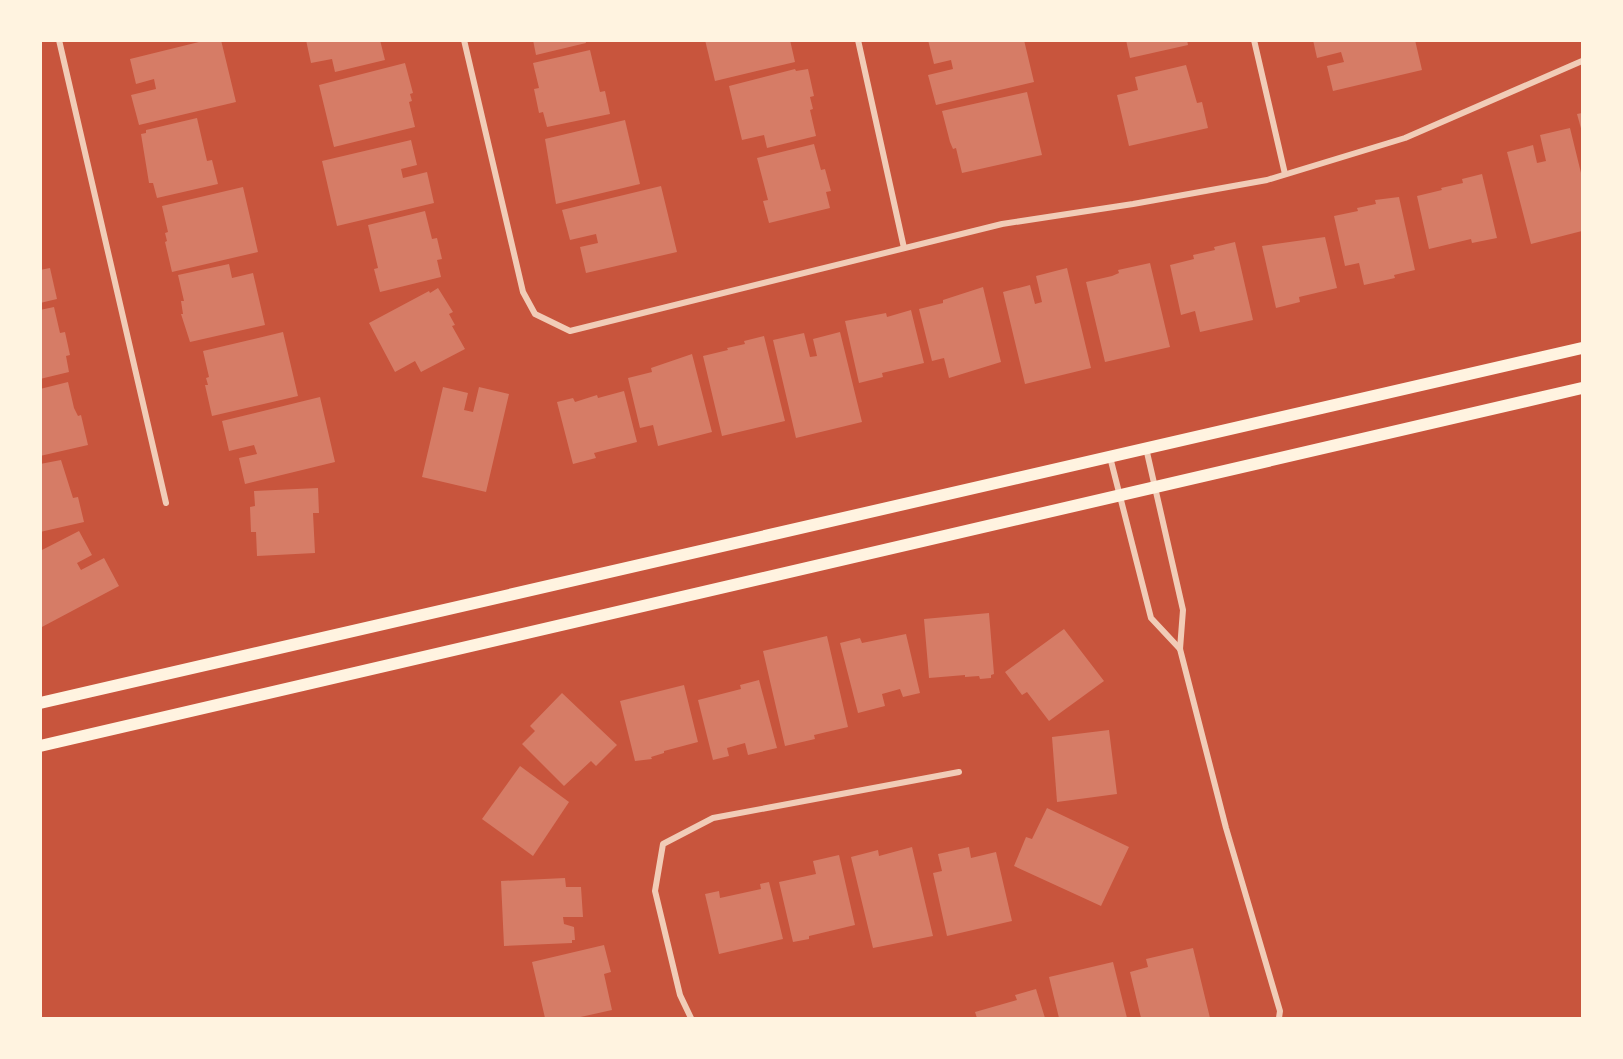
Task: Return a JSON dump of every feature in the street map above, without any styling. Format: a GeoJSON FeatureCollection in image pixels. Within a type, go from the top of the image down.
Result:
{"type":"FeatureCollection","features":[{"type":"Feature","properties":{"kind":"main road"},"geometry":{"type":"LineString","coordinates":[[40,703],[1582,348]]}},
{"type":"Feature","properties":{"kind":"main road"},"geometry":{"type":"LineString","coordinates":[[40,746],[1582,388]]}},
{"type":"Feature","properties":{"kind":"street"},"geometry":{"type":"LineString","coordinates":[[59,40],[166,502]]}},
{"type":"Feature","properties":{"kind":"street"},"geometry":{"type":"LineString","coordinates":[[464,40],[523,292],[535,314],[570,332],[1002,224],[1133,204],[1285,174],[1405,138],[1582,61]]}},
{"type":"Feature","properties":{"kind":"street"},"geometry":{"type":"LineString","coordinates":[[858,40],[904,248]]}},
{"type":"Feature","properties":{"kind":"street"},"geometry":{"type":"LineString","coordinates":[[1254,40],[1285,174]]}},
{"type":"Feature","properties":{"kind":"street"},"geometry":{"type":"LineString","coordinates":[[1146,448],[1183,610],[1180,649],[1226,828],[1280,1011],[1279,1018]]}},
{"type":"Feature","properties":{"kind":"street"},"geometry":{"type":"LineString","coordinates":[[1110,457],[1151,618],[1180,649]]}},
{"type":"Feature","properties":{"kind":"street"},"geometry":{"type":"LineString","coordinates":[[692,1018],[680,995],[655,891],[663,844],[713,818],[959,772]]}},
{"type":"Feature","properties":{"kind":"building"},"geometry":{"type":"Polygon","coordinates":[[[207,40],[221,40],[236,102],[139,125],[131,95],[156,89],[154,79],[136,84],[130,59],[207,40]]]}},
{"type":"Feature","properties":{"kind":"building"},"geometry":{"type":"Polygon","coordinates":[[[306,40],[380,40],[385,60],[335,72],[332,59],[311,63],[306,40]]]}},
{"type":"Feature","properties":{"kind":"building"},"geometry":{"type":"Polygon","coordinates":[[[533,40],[585,40],[586,43],[536,55],[533,40]]]}},
{"type":"Feature","properties":{"kind":"building"},"geometry":{"type":"Polygon","coordinates":[[[705,40],[790,40],[795,62],[715,81],[705,40]]]}},
{"type":"Feature","properties":{"kind":"building"},"geometry":{"type":"Polygon","coordinates":[[[928,40],[1024,40],[1034,82],[936,105],[928,75],[953,69],[951,60],[934,64],[928,40]]]}},
{"type":"Feature","properties":{"kind":"building"},"geometry":{"type":"Polygon","coordinates":[[[1126,40],[1187,40],[1188,45],[1130,58],[1126,40]]]}},
{"type":"Feature","properties":{"kind":"building"},"geometry":{"type":"Polygon","coordinates":[[[1313,40],[1415,40],[1422,70],[1333,91],[1327,66],[1344,62],[1341,52],[1317,58],[1313,40]]]}},
{"type":"Feature","properties":{"kind":"building"},"geometry":{"type":"Polygon","coordinates":[[[590,50],[600,92],[605,91],[610,114],[547,127],[543,112],[539,113],[534,89],[539,88],[533,63],[590,50]]]}},
{"type":"Feature","properties":{"kind":"building"},"geometry":{"type":"Polygon","coordinates":[[[405,63],[413,93],[410,94],[412,101],[409,102],[415,127],[334,147],[319,85],[405,63]]]}},
{"type":"Feature","properties":{"kind":"building"},"geometry":{"type":"Polygon","coordinates":[[[1186,65],[1197,103],[1202,102],[1208,128],[1129,146],[1117,95],[1138,90],[1135,77],[1186,65]]]}},
{"type":"Feature","properties":{"kind":"building"},"geometry":{"type":"Polygon","coordinates":[[[795,69],[796,71],[808,69],[814,96],[810,97],[813,109],[810,110],[816,136],[767,148],[764,135],[742,140],[729,86],[795,69]]]}},
{"type":"Feature","properties":{"kind":"building"},"geometry":{"type":"Polygon","coordinates":[[[1027,92],[1042,155],[962,173],[956,148],[953,149],[950,142],[942,111],[1027,92]]]}},
{"type":"Feature","properties":{"kind":"building"},"geometry":{"type":"Polygon","coordinates":[[[1582,113],[1582,132],[1577,114],[1582,113]]]}},
{"type":"Feature","properties":{"kind":"building"},"geometry":{"type":"Polygon","coordinates":[[[197,118],[207,161],[212,160],[218,184],[157,198],[153,183],[149,183],[141,134],[146,133],[146,130],[197,118]]]}},
{"type":"Feature","properties":{"kind":"building"},"geometry":{"type":"Polygon","coordinates":[[[625,120],[640,184],[556,204],[545,139],[625,120]]]}},
{"type":"Feature","properties":{"kind":"building"},"geometry":{"type":"Polygon","coordinates":[[[1570,128],[1582,177],[1582,231],[1531,244],[1507,152],[1533,145],[1537,163],[1546,161],[1540,135],[1570,128]]]}},
{"type":"Feature","properties":{"kind":"building"},"geometry":{"type":"Polygon","coordinates":[[[411,140],[417,165],[401,169],[403,178],[427,172],[434,203],[337,226],[322,161],[411,140]]]}},
{"type":"Feature","properties":{"kind":"building"},"geometry":{"type":"Polygon","coordinates":[[[814,144],[821,170],[825,169],[831,191],[826,192],[830,208],[769,223],[763,201],[768,200],[757,158],[814,144]]]}},
{"type":"Feature","properties":{"kind":"building"},"geometry":{"type":"Polygon","coordinates":[[[1482,174],[1497,238],[1472,243],[1471,239],[1429,249],[1417,196],[1463,183],[1462,179],[1482,174]]]}},
{"type":"Feature","properties":{"kind":"building"},"geometry":{"type":"Polygon","coordinates":[[[661,186],[677,252],[586,273],[580,247],[598,243],[596,234],[570,240],[562,210],[661,186]]]}},
{"type":"Feature","properties":{"kind":"building"},"geometry":{"type":"Polygon","coordinates":[[[243,187],[258,252],[172,272],[165,242],[167,241],[165,233],[168,232],[162,206],[243,187]]]}},
{"type":"Feature","properties":{"kind":"building"},"geometry":{"type":"Polygon","coordinates":[[[1399,197],[1415,270],[1394,275],[1395,278],[1364,285],[1359,263],[1345,266],[1334,216],[1376,204],[1375,200],[1399,197]]]}},
{"type":"Feature","properties":{"kind":"building"},"geometry":{"type":"Polygon","coordinates":[[[425,211],[432,239],[437,238],[442,259],[437,260],[441,277],[380,292],[374,269],[378,268],[368,225],[425,211]]]}},
{"type":"Feature","properties":{"kind":"building"},"geometry":{"type":"Polygon","coordinates":[[[1325,237],[1337,288],[1299,297],[1300,302],[1276,308],[1262,246],[1325,237]]]}},
{"type":"Feature","properties":{"kind":"building"},"geometry":{"type":"Polygon","coordinates":[[[1235,242],[1253,320],[1200,332],[1195,311],[1181,315],[1170,265],[1194,259],[1193,255],[1235,242]]]}},
{"type":"Feature","properties":{"kind":"building"},"geometry":{"type":"Polygon","coordinates":[[[1150,263],[1170,347],[1105,362],[1086,282],[1112,276],[1119,273],[1118,270],[1150,263]]]}},
{"type":"Feature","properties":{"kind":"building"},"geometry":{"type":"Polygon","coordinates":[[[229,264],[232,278],[253,273],[265,325],[190,342],[181,314],[183,314],[181,301],[184,301],[178,275],[229,264]]]}},
{"type":"Feature","properties":{"kind":"building"},"geometry":{"type":"Polygon","coordinates":[[[50,268],[57,299],[40,303],[40,270],[50,268]]]}},
{"type":"Feature","properties":{"kind":"building"},"geometry":{"type":"Polygon","coordinates":[[[1067,268],[1091,368],[1025,384],[1003,292],[1030,285],[1035,304],[1042,302],[1036,276],[1067,268]]]}},
{"type":"Feature","properties":{"kind":"building"},"geometry":{"type":"Polygon","coordinates":[[[983,287],[1001,362],[949,378],[944,358],[932,361],[919,309],[943,303],[943,300],[983,287]]]}},
{"type":"Feature","properties":{"kind":"building"},"geometry":{"type":"Polygon","coordinates":[[[438,288],[453,312],[449,314],[455,325],[452,326],[465,349],[421,372],[415,361],[395,372],[369,323],[438,288]]]}},
{"type":"Feature","properties":{"kind":"building"},"geometry":{"type":"Polygon","coordinates":[[[54,307],[60,333],[65,332],[70,355],[66,356],[69,372],[40,379],[40,310],[54,307]]]}},
{"type":"Feature","properties":{"kind":"building"},"geometry":{"type":"Polygon","coordinates":[[[911,310],[924,363],[882,373],[883,377],[859,383],[845,321],[886,313],[887,317],[911,310]]]}},
{"type":"Feature","properties":{"kind":"building"},"geometry":{"type":"Polygon","coordinates":[[[283,332],[298,396],[212,416],[205,385],[208,385],[206,378],[209,377],[203,351],[283,332]]]}},
{"type":"Feature","properties":{"kind":"building"},"geometry":{"type":"Polygon","coordinates":[[[840,332],[862,422],[796,438],[773,340],[804,333],[810,357],[817,356],[813,339],[840,332]]]}},
{"type":"Feature","properties":{"kind":"building"},"geometry":{"type":"Polygon","coordinates":[[[764,336],[785,421],[722,436],[703,356],[728,350],[727,348],[745,344],[744,341],[764,336]]]}},
{"type":"Feature","properties":{"kind":"building"},"geometry":{"type":"Polygon","coordinates":[[[692,354],[712,432],[658,446],[653,425],[640,428],[628,378],[652,372],[651,368],[692,354]]]}},
{"type":"Feature","properties":{"kind":"building"},"geometry":{"type":"Polygon","coordinates":[[[68,382],[74,408],[78,416],[81,415],[88,445],[40,456],[40,389],[68,382]]]}},
{"type":"Feature","properties":{"kind":"building"},"geometry":{"type":"Polygon","coordinates":[[[443,387],[468,393],[464,410],[473,412],[479,387],[509,394],[486,492],[422,477],[443,387]]]}},
{"type":"Feature","properties":{"kind":"building"},"geometry":{"type":"Polygon","coordinates":[[[624,391],[637,442],[594,453],[596,458],[573,464],[557,402],[573,398],[575,402],[597,395],[598,398],[624,391]]]}},
{"type":"Feature","properties":{"kind":"building"},"geometry":{"type":"Polygon","coordinates":[[[320,397],[335,462],[245,484],[239,458],[257,454],[254,445],[229,451],[222,421],[320,397]]]}},
{"type":"Feature","properties":{"kind":"building"},"geometry":{"type":"Polygon","coordinates":[[[61,460],[73,498],[78,497],[84,522],[40,532],[40,464],[61,460]]]}},
{"type":"Feature","properties":{"kind":"building"},"geometry":{"type":"Polygon","coordinates":[[[318,488],[319,513],[313,513],[315,553],[257,556],[256,532],[251,532],[250,507],[255,506],[254,491],[318,488]]]}},
{"type":"Feature","properties":{"kind":"building"},"geometry":{"type":"Polygon","coordinates":[[[79,531],[92,555],[77,563],[81,570],[104,558],[119,586],[40,628],[40,551],[79,531]]]}},
{"type":"Feature","properties":{"kind":"building"},"geometry":{"type":"Polygon","coordinates":[[[989,613],[994,674],[991,678],[980,679],[979,676],[965,677],[965,675],[929,678],[924,619],[989,613]]]}},
{"type":"Feature","properties":{"kind":"building"},"geometry":{"type":"Polygon","coordinates":[[[1064,629],[1104,681],[1049,721],[1027,692],[1022,695],[1005,672],[1064,629]]]}},
{"type":"Feature","properties":{"kind":"building"},"geometry":{"type":"Polygon","coordinates":[[[906,634],[920,693],[903,697],[900,689],[882,694],[885,706],[858,713],[840,643],[860,638],[862,643],[906,634]]]}},
{"type":"Feature","properties":{"kind":"building"},"geometry":{"type":"Polygon","coordinates":[[[827,636],[848,727],[814,735],[815,739],[785,746],[763,651],[827,636]]]}},
{"type":"Feature","properties":{"kind":"building"},"geometry":{"type":"Polygon","coordinates":[[[759,680],[777,748],[748,755],[745,743],[727,748],[729,756],[713,760],[698,700],[741,689],[740,685],[759,680]]]}},
{"type":"Feature","properties":{"kind":"building"},"geometry":{"type":"Polygon","coordinates":[[[684,685],[698,742],[664,751],[664,753],[651,757],[652,759],[635,761],[620,701],[684,685]]]}},
{"type":"Feature","properties":{"kind":"building"},"geometry":{"type":"Polygon","coordinates":[[[562,693],[617,745],[596,766],[591,761],[564,786],[522,744],[535,731],[530,726],[562,693]]]}},
{"type":"Feature","properties":{"kind":"building"},"geometry":{"type":"Polygon","coordinates":[[[1109,730],[1117,794],[1057,802],[1052,737],[1109,730]]]}},
{"type":"Feature","properties":{"kind":"building"},"geometry":{"type":"Polygon","coordinates":[[[520,766],[569,802],[533,856],[482,819],[520,766]]]}},
{"type":"Feature","properties":{"kind":"building"},"geometry":{"type":"Polygon","coordinates":[[[1047,808],[1129,847],[1101,906],[1014,866],[1026,837],[1032,839],[1047,808]]]}},
{"type":"Feature","properties":{"kind":"building"},"geometry":{"type":"Polygon","coordinates":[[[912,847],[933,936],[873,948],[851,857],[878,850],[879,856],[912,847]]]}},
{"type":"Feature","properties":{"kind":"building"},"geometry":{"type":"Polygon","coordinates":[[[969,847],[971,858],[996,852],[1012,921],[947,936],[933,873],[942,871],[938,854],[969,847]]]}},
{"type":"Feature","properties":{"kind":"building"},"geometry":{"type":"Polygon","coordinates":[[[839,855],[855,925],[793,942],[779,882],[816,874],[813,861],[839,855]]]}},
{"type":"Feature","properties":{"kind":"building"},"geometry":{"type":"Polygon","coordinates":[[[565,878],[566,887],[581,887],[583,917],[563,917],[564,924],[574,927],[575,940],[572,940],[572,943],[504,946],[501,881],[565,878]]]}},
{"type":"Feature","properties":{"kind":"building"},"geometry":{"type":"Polygon","coordinates":[[[769,882],[783,939],[719,954],[705,894],[719,891],[720,898],[761,889],[760,884],[769,882]]]}},
{"type":"Feature","properties":{"kind":"building"},"geometry":{"type":"Polygon","coordinates":[[[604,945],[611,972],[604,974],[612,1010],[576,1018],[545,1018],[532,962],[604,945]]]}},
{"type":"Feature","properties":{"kind":"building"},"geometry":{"type":"Polygon","coordinates":[[[1193,948],[1210,1018],[1141,1018],[1130,972],[1148,967],[1146,959],[1193,948]]]}},
{"type":"Feature","properties":{"kind":"building"},"geometry":{"type":"Polygon","coordinates":[[[1113,962],[1127,1018],[1059,1018],[1049,977],[1113,962]]]}},
{"type":"Feature","properties":{"kind":"building"},"geometry":{"type":"Polygon","coordinates":[[[1036,989],[1045,1018],[977,1018],[975,1012],[1017,1000],[1015,995],[1036,989]]]}}]}
